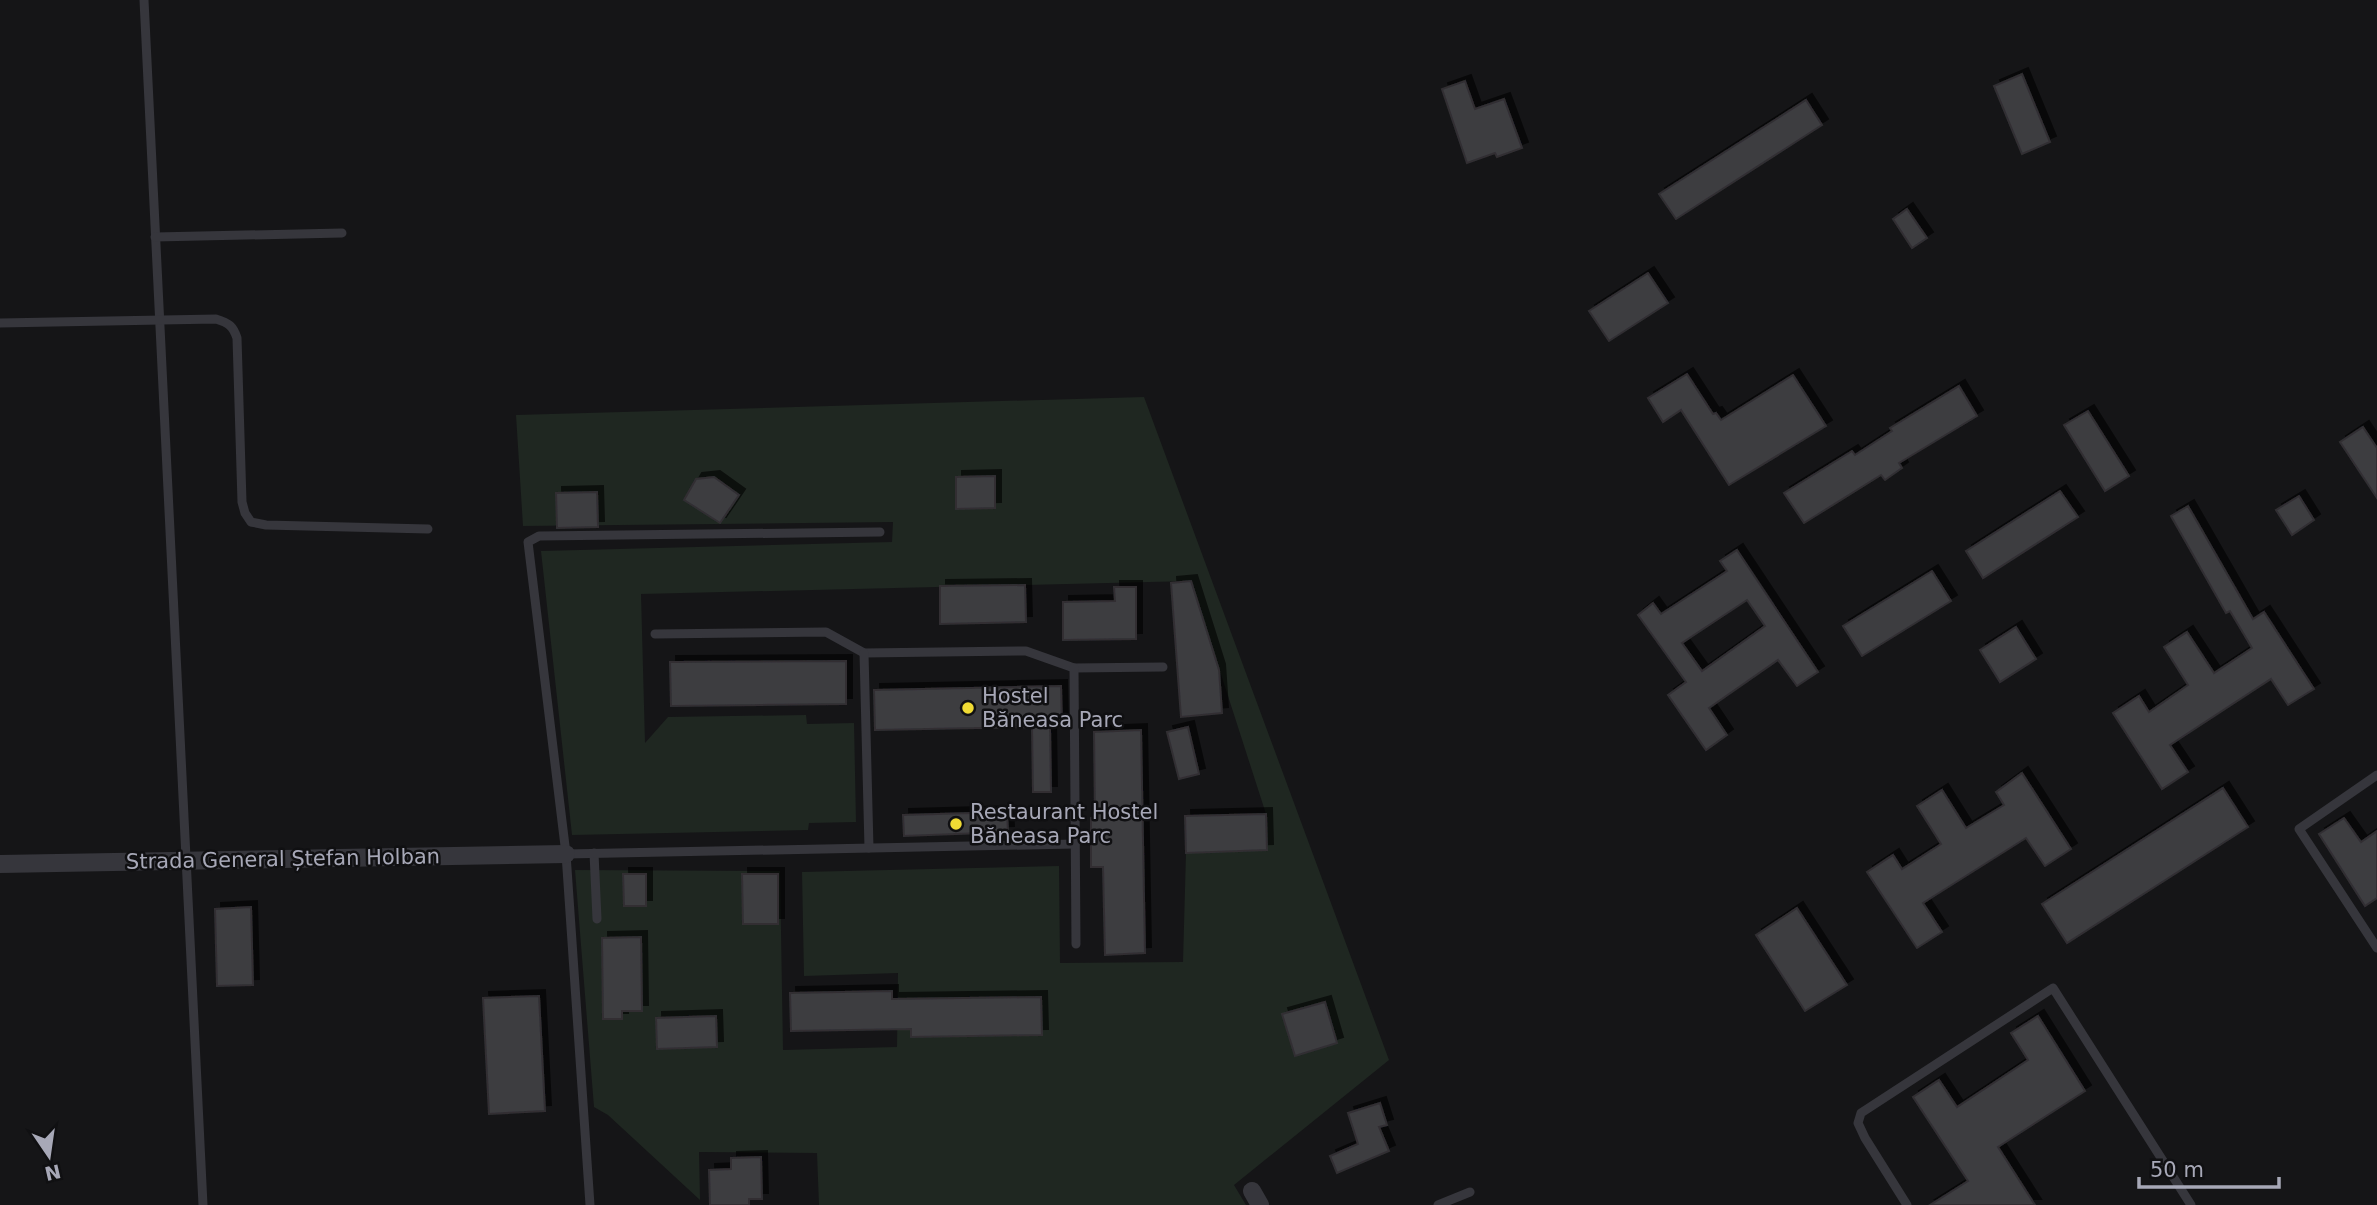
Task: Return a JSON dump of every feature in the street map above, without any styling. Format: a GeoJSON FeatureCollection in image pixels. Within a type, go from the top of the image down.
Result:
{"type":"FeatureCollection","features":[{"type":"Feature","properties":{"kind":"street","name":"Strada General Ștefan Holban"},"geometry":{"type":"LineString","coordinates":[[0,864],[566,854]]}},
{"type":"Feature","properties":{"kind":"lane"},"geometry":{"type":"LineString","coordinates":[[144,0],[203,1205]]}},
{"type":"Feature","properties":{"kind":"lane"},"geometry":{"type":"LineString","coordinates":[[155,237],[342,233]]}},
{"type":"Feature","properties":{"kind":"lane"},"geometry":{"type":"LineString","coordinates":[[0,323],[216,319],[228,322],[234,328],[237,338],[242,502],[251,522],[265,525],[428,529]]}},
{"type":"Feature","properties":{"kind":"lane"},"geometry":{"type":"LineString","coordinates":[[590,1205],[566,854],[528,548],[530,539],[539,536],[880,532]]}},
{"type":"Feature","properties":{"kind":"lane"},"geometry":{"type":"LineString","coordinates":[[655,634],[826,632],[864,653],[1026,651],[1074,668],[1163,667]]}},
{"type":"Feature","properties":{"kind":"lane"},"geometry":{"type":"LineString","coordinates":[[864,653],[869,848]]}},
{"type":"Feature","properties":{"kind":"lane"},"geometry":{"type":"LineString","coordinates":[[1074,668],[1076,944]]}},
{"type":"Feature","properties":{"kind":"lane"},"geometry":{"type":"LineString","coordinates":[[2377,775],[2299,829],[2377,948]]}},
{"type":"Feature","properties":{"kind":"lane"},"geometry":{"type":"LineString","coordinates":[[566,854],[1075,845]]}},
{"type":"Feature","properties":{"kind":"lane"},"geometry":{"type":"LineString","coordinates":[[594,853],[597,919]]}},
{"type":"Feature","properties":{"kind":"lane"},"geometry":{"type":"LineString","coordinates":[[1908,1205],[1865,1139],[1858,1123],[1861,1113],[2053,988],[2191,1205]]}},
{"type":"Feature","properties":{"kind":"lane"},"geometry":{"type":"LineString","coordinates":[[1438,1205],[1470,1192]]}},
{"type":"Feature","properties":{"kind":"shaded area"},"geometry":{"type":"Polygon","coordinates":[[[1144,397],[1389,1060],[1234,1185],[1246,1205],[819,1205],[817,1153],[699,1152],[700,1200],[608,1115],[594,1107],[575,870],[780,871],[783,1050],[897,1047],[898,973],[804,976],[802,872],[1059,866],[1060,963],[1183,962],[1186,853],[1266,850],[1266,814],[1191,581],[641,594],[645,743],[668,717],[806,715],[807,724],[854,723],[856,822],[809,823],[808,830],[572,835],[541,551],[892,542],[893,522],[523,526],[516,415],[1144,397]]]}},
{"type":"Feature","properties":{"kind":"building"},"geometry":{"type":"Polygon","coordinates":[[[2022,74],[2050,142],[2022,154],[1994,86],[2022,74]]]}},
{"type":"Feature","properties":{"kind":"building"},"geometry":{"type":"Polygon","coordinates":[[[1465,81],[1475,109],[1504,99],[1522,148],[1497,157],[1495,153],[1467,163],[1442,89],[1465,81]]]}},
{"type":"Feature","properties":{"kind":"building"},"geometry":{"type":"Polygon","coordinates":[[[1806,100],[1822,125],[1676,219],[1659,194],[1806,100]]]}},
{"type":"Feature","properties":{"kind":"building"},"geometry":{"type":"Polygon","coordinates":[[[1907,209],[1927,238],[1912,248],[1893,219],[1907,209]]]}},
{"type":"Feature","properties":{"kind":"building"},"geometry":{"type":"Polygon","coordinates":[[[1648,273],[1668,303],[1609,341],[1589,311],[1648,273]]]}},
{"type":"Feature","properties":{"kind":"building"},"geometry":{"type":"Polygon","coordinates":[[[1687,374],[1713,414],[1716,413],[1721,420],[1793,375],[1826,426],[1729,485],[1681,410],[1663,422],[1648,398],[1687,374]]]}},
{"type":"Feature","properties":{"kind":"building"},"geometry":{"type":"Polygon","coordinates":[[[1959,386],[1977,416],[1899,463],[1902,468],[1885,480],[1881,475],[1804,523],[1784,493],[1852,451],[1855,455],[1892,431],[1890,428],[1959,386]]]}},
{"type":"Feature","properties":{"kind":"building"},"geometry":{"type":"Polygon","coordinates":[[[2088,411],[2129,476],[2105,491],[2064,425],[2088,411]]]}},
{"type":"Feature","properties":{"kind":"building"},"geometry":{"type":"Polygon","coordinates":[[[2363,427],[2377,448],[2377,498],[2340,442],[2363,427]]]}},
{"type":"Feature","properties":{"kind":"building"},"geometry":{"type":"Polygon","coordinates":[[[995,476],[995,508],[956,509],[956,477],[995,476]]]}},
{"type":"Feature","properties":{"kind":"building"},"geometry":{"type":"Polygon","coordinates":[[[714,477],[739,495],[720,523],[684,500],[696,479],[714,477]]]}},
{"type":"Feature","properties":{"kind":"building"},"geometry":{"type":"Polygon","coordinates":[[[2060,491],[2078,517],[1983,578],[1966,551],[2060,491]]]}},
{"type":"Feature","properties":{"kind":"building"},"geometry":{"type":"Polygon","coordinates":[[[597,492],[598,527],[557,528],[556,493],[597,492]]]}},
{"type":"Feature","properties":{"kind":"building"},"geometry":{"type":"Polygon","coordinates":[[[2299,496],[2314,520],[2292,535],[2276,510],[2299,496]]]}},
{"type":"Feature","properties":{"kind":"building"},"geometry":{"type":"Polygon","coordinates":[[[2188,506],[2253,619],[2264,612],[2314,689],[2288,705],[2271,679],[2170,745],[2188,772],[2162,789],[2113,713],[2139,696],[2149,712],[2188,685],[2164,647],[2187,632],[2214,673],[2252,648],[2230,611],[2226,613],[2171,516],[2188,506]]]}},
{"type":"Feature","properties":{"kind":"building"},"geometry":{"type":"Polygon","coordinates":[[[1737,550],[1818,672],[1797,686],[1778,660],[1709,708],[1727,735],[1706,750],[1668,695],[1686,682],[1638,615],[1653,603],[1661,614],[1727,571],[1720,561],[1737,550]],[[1747,600],[1682,643],[1702,671],[1765,626],[1747,600]]]}},
{"type":"Feature","properties":{"kind":"building"},"geometry":{"type":"Polygon","coordinates":[[[1932,571],[1951,601],[1862,656],[1843,626],[1932,571]]]}},
{"type":"Feature","properties":{"kind":"building"},"geometry":{"type":"Polygon","coordinates":[[[1191,581],[1219,670],[1222,713],[1181,717],[1171,583],[1191,581]]]}},
{"type":"Feature","properties":{"kind":"building"},"geometry":{"type":"Polygon","coordinates":[[[1025,585],[1026,622],[940,624],[940,586],[1025,585]]]}},
{"type":"Feature","properties":{"kind":"building"},"geometry":{"type":"Polygon","coordinates":[[[1114,587],[1136,587],[1136,639],[1063,640],[1063,602],[1115,601],[1114,587]]]}},
{"type":"Feature","properties":{"kind":"building"},"geometry":{"type":"Polygon","coordinates":[[[2016,627],[2036,659],[2000,682],[1980,650],[2016,627]]]}},
{"type":"Feature","properties":{"kind":"building"},"geometry":{"type":"Polygon","coordinates":[[[846,661],[846,704],[671,706],[670,662],[846,661]]]}},
{"type":"Feature","properties":{"kind":"building","name":"Hostel Băneasa Parc"},"geometry":{"type":"Polygon","coordinates":[[[1061,686],[1062,726],[1050,727],[1051,792],[1033,792],[1032,727],[875,730],[874,690],[1061,686]]]}},
{"type":"Feature","properties":{"kind":"building"},"geometry":{"type":"Polygon","coordinates":[[[1188,727],[1199,774],[1179,779],[1167,732],[1188,727]]]}},
{"type":"Feature","properties":{"kind":"building"},"geometry":{"type":"Polygon","coordinates":[[[1141,730],[1145,953],[1105,955],[1103,867],[1091,867],[1091,818],[1095,817],[1094,732],[1141,730]]]}},
{"type":"Feature","properties":{"kind":"building"},"geometry":{"type":"Polygon","coordinates":[[[2022,773],[2071,849],[2045,866],[2026,838],[1923,903],[1942,932],[1917,948],[1867,872],[1893,855],[1902,869],[1941,844],[1917,806],[1942,790],[1966,828],[2004,805],[1996,792],[2022,773]]]}},
{"type":"Feature","properties":{"kind":"building"},"geometry":{"type":"Polygon","coordinates":[[[2223,788],[2248,827],[2067,943],[2042,904],[2223,788]]]}},
{"type":"Feature","properties":{"kind":"building","name":"Restaurant Hostel Băneasa Parc"},"geometry":{"type":"Polygon","coordinates":[[[1007,812],[1008,832],[904,836],[903,815],[1007,812]]]}},
{"type":"Feature","properties":{"kind":"building"},"geometry":{"type":"Polygon","coordinates":[[[1266,814],[1267,850],[1186,853],[1185,816],[1266,814]]]}},
{"type":"Feature","properties":{"kind":"building"},"geometry":{"type":"Polygon","coordinates":[[[2344,818],[2361,842],[2377,831],[2377,898],[2365,906],[2319,834],[2344,818]]]}},
{"type":"Feature","properties":{"kind":"building"},"geometry":{"type":"Polygon","coordinates":[[[623,874],[646,874],[646,906],[624,906],[623,874]]]}},
{"type":"Feature","properties":{"kind":"building"},"geometry":{"type":"Polygon","coordinates":[[[742,874],[778,874],[778,924],[743,924],[742,874]]]}},
{"type":"Feature","properties":{"kind":"building"},"geometry":{"type":"Polygon","coordinates":[[[251,907],[253,985],[217,986],[215,909],[251,907]]]}},
{"type":"Feature","properties":{"kind":"building"},"geometry":{"type":"Polygon","coordinates":[[[1797,908],[1847,985],[1805,1011],[1756,935],[1797,908]]]}},
{"type":"Feature","properties":{"kind":"building"},"geometry":{"type":"Polygon","coordinates":[[[641,937],[642,1011],[622,1011],[622,1019],[603,1019],[602,938],[641,937]]]}},
{"type":"Feature","properties":{"kind":"building"},"geometry":{"type":"Polygon","coordinates":[[[892,991],[892,999],[1041,997],[1042,1035],[911,1037],[911,1029],[791,1031],[790,993],[892,991]]]}},
{"type":"Feature","properties":{"kind":"building"},"geometry":{"type":"Polygon","coordinates":[[[539,996],[545,1111],[489,1114],[483,998],[539,996]]]}},
{"type":"Feature","properties":{"kind":"building"},"geometry":{"type":"Polygon","coordinates":[[[1325,1002],[1337,1043],[1295,1056],[1282,1014],[1325,1002]]]}},
{"type":"Feature","properties":{"kind":"building"},"geometry":{"type":"Polygon","coordinates":[[[716,1016],[717,1047],[657,1049],[656,1018],[716,1016]]]}},
{"type":"Feature","properties":{"kind":"building"},"geometry":{"type":"Polygon","coordinates":[[[2038,1016],[2085,1091],[1998,1147],[2035,1205],[1930,1205],[1968,1181],[1913,1097],[1939,1080],[1957,1107],[2028,1060],[2011,1033],[2038,1016]]]}},
{"type":"Feature","properties":{"kind":"building"},"geometry":{"type":"Polygon","coordinates":[[[1380,1103],[1387,1125],[1379,1127],[1389,1151],[1337,1173],[1330,1156],[1358,1144],[1348,1113],[1380,1103]]]}},
{"type":"Feature","properties":{"kind":"building"},"geometry":{"type":"Polygon","coordinates":[[[761,1157],[762,1199],[749,1199],[749,1205],[710,1205],[709,1170],[731,1169],[731,1158],[761,1157]]]}},
{"type":"Feature","properties":{"kind":"place","name":"Hostel Băneasa Parc"},"geometry":{"type":"Point","coordinates":[968,708]}},
{"type":"Feature","properties":{"kind":"place","name":"Restaurant Hostel Băneasa Parc"},"geometry":{"type":"Point","coordinates":[956,824]}}]}
